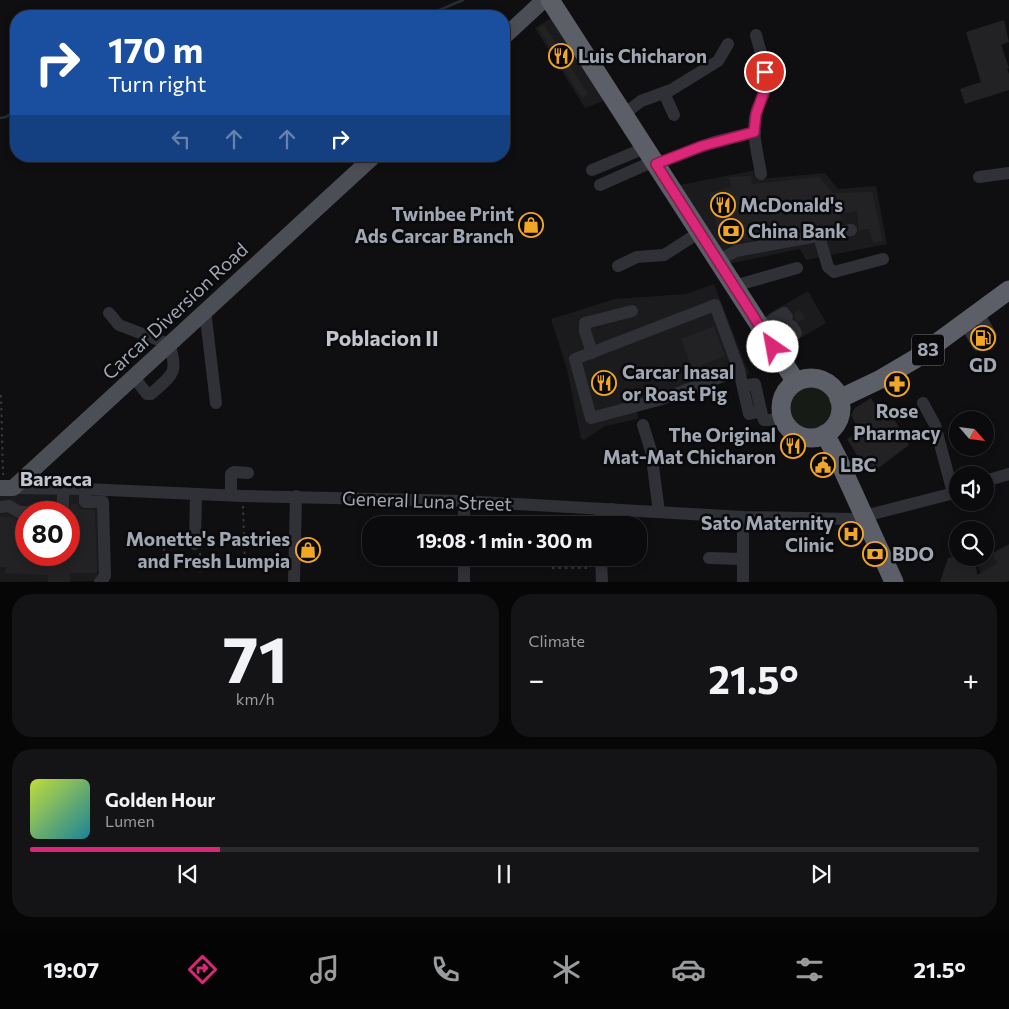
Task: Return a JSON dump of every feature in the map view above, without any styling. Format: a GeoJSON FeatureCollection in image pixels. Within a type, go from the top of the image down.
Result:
{"type":"FeatureCollection","features":[{"type":"Feature","properties":{"kind":"highway"},"geometry":{"type":"LineString","coordinates":[[550,0],[796,382]]}},
{"type":"Feature","properties":{"kind":"highway","name":"83"},"geometry":{"type":"LineString","coordinates":[[839,399],[881,379],[915,359],[1009,290]]}},
{"type":"Feature","properties":{"kind":"highway"},"geometry":{"type":"LineString","coordinates":[[804,378],[822,380],[830,384],[836,391],[839,399],[841,409],[839,419],[833,428],[825,434],[810,438],[796,434],[789,429],[782,416],[781,408],[785,393],[796,382],[804,378]]}},
{"type":"Feature","properties":{"kind":"highway"},"geometry":{"type":"LineString","coordinates":[[825,434],[894,582]]}},
{"type":"Feature","properties":{"kind":"main road"},"geometry":{"type":"LineString","coordinates":[[510,31],[544,0]]}},
{"type":"Feature","properties":{"kind":"main road","name":"Carcar Diversion Road"},"geometry":{"type":"LineString","coordinates":[[7,488],[169,344],[367,162]]}},
{"type":"Feature","properties":{"kind":"street"},"geometry":{"type":"LineString","coordinates":[[756,35],[765,72],[766,86],[756,114],[754,132],[761,174]]}},
{"type":"Feature","properties":{"kind":"street"},"geometry":{"type":"LineString","coordinates":[[624,114],[641,101],[664,93],[718,61],[728,44]]}},
{"type":"Feature","properties":{"kind":"street"},"geometry":{"type":"LineString","coordinates":[[664,93],[674,115]]}},
{"type":"Feature","properties":{"kind":"street"},"geometry":{"type":"LineString","coordinates":[[592,170],[698,147],[754,132]]}},
{"type":"Feature","properties":{"kind":"street"},"geometry":{"type":"LineString","coordinates":[[600,185],[651,158]]}},
{"type":"Feature","properties":{"kind":"street"},"geometry":{"type":"LineString","coordinates":[[979,177],[1009,173]]}},
{"type":"Feature","properties":{"kind":"street"},"geometry":{"type":"LineString","coordinates":[[717,261],[736,251],[851,230]]}},
{"type":"Feature","properties":{"kind":"street"},"geometry":{"type":"LineString","coordinates":[[618,266],[637,257],[664,255],[700,232]]}},
{"type":"Feature","properties":{"kind":"street"},"geometry":{"type":"LineString","coordinates":[[819,236],[828,267],[834,272],[883,259]]}},
{"type":"Feature","properties":{"kind":"street"},"geometry":{"type":"LineString","coordinates":[[734,286],[797,268]]}},
{"type":"Feature","properties":{"kind":"street"},"geometry":{"type":"LineString","coordinates":[[739,370],[662,399],[591,418],[575,359],[714,305],[739,370],[743,386],[755,412],[764,420],[772,420],[782,416]]}},
{"type":"Feature","properties":{"kind":"street"},"geometry":{"type":"LineString","coordinates":[[205,310],[216,403]]}},
{"type":"Feature","properties":{"kind":"street"},"geometry":{"type":"LineString","coordinates":[[592,353],[585,331],[586,323],[632,311]]}},
{"type":"Feature","properties":{"kind":"street"},"geometry":{"type":"LineString","coordinates":[[109,313],[119,325],[169,344],[174,360],[174,369],[171,375],[151,394],[147,394],[133,376]]}},
{"type":"Feature","properties":{"kind":"street"},"geometry":{"type":"LineString","coordinates":[[760,327],[784,313],[790,322],[796,333],[773,347]]}},
{"type":"Feature","properties":{"kind":"street"},"geometry":{"type":"LineString","coordinates":[[972,318],[991,336],[986,342]]}},
{"type":"Feature","properties":{"kind":"street"},"geometry":{"type":"LineString","coordinates":[[923,403],[935,425],[949,473]]}},
{"type":"Feature","properties":{"kind":"street"},"geometry":{"type":"LineString","coordinates":[[644,425],[651,451],[658,512]]}},
{"type":"Feature","properties":{"kind":"street"},"geometry":{"type":"LineString","coordinates":[[237,496],[231,474],[234,472],[248,473]]}},
{"type":"Feature","properties":{"kind":"street"},"geometry":{"type":"LineString","coordinates":[[994,478],[1009,474]]}},
{"type":"Feature","properties":{"kind":"street"},"geometry":{"type":"LineString","coordinates":[[7,488],[5,507],[19,512],[60,512],[63,507],[63,489]]}},
{"type":"Feature","properties":{"kind":"street","name":"General Luna Street"},"geometry":{"type":"LineString","coordinates":[[7,488],[464,501],[743,517],[853,519],[949,495]]}},
{"type":"Feature","properties":{"kind":"street"},"geometry":{"type":"LineString","coordinates":[[85,489],[85,502],[104,502],[105,576],[100,582]]}},
{"type":"Feature","properties":{"kind":"street"},"geometry":{"type":"LineString","coordinates":[[195,538],[196,494]]}},
{"type":"Feature","properties":{"kind":"street"},"geometry":{"type":"LineString","coordinates":[[294,582],[296,496]]}},
{"type":"Feature","properties":{"kind":"street"},"geometry":{"type":"LineString","coordinates":[[464,501],[464,516]]}},
{"type":"Feature","properties":{"kind":"street"},"geometry":{"type":"LineString","coordinates":[[603,516],[606,509]]}},
{"type":"Feature","properties":{"kind":"street"},"geometry":{"type":"LineString","coordinates":[[606,509],[609,516]]}},
{"type":"Feature","properties":{"kind":"street"},"geometry":{"type":"LineString","coordinates":[[743,517],[743,582]]}},
{"type":"Feature","properties":{"kind":"street"},"geometry":{"type":"LineString","coordinates":[[709,558],[743,559]]}},
{"type":"Feature","properties":{"kind":"street"},"geometry":{"type":"LineString","coordinates":[[464,566],[464,582]]}},
{"type":"Feature","properties":{"kind":"street"},"geometry":{"type":"LineString","coordinates":[[601,566],[602,582]]}},
{"type":"Feature","properties":{"kind":"path"},"geometry":{"type":"LineString","coordinates":[[1,395],[7,488]]}},
{"type":"Feature","properties":{"kind":"path"},"geometry":{"type":"LineString","coordinates":[[237,496],[245,565]]}},
{"type":"Feature","properties":{"kind":"path"},"geometry":{"type":"LineString","coordinates":[[163,557],[165,542],[169,536],[180,532],[195,538]]}},
{"type":"Feature","properties":{"kind":"path"},"geometry":{"type":"LineString","coordinates":[[549,566],[549,568],[570,566]]}},
{"type":"Feature","properties":{"kind":"shaded area"},"geometry":{"type":"Polygon","coordinates":[[[553,17],[606,100],[585,108],[535,28],[553,17]]]}},
{"type":"Feature","properties":{"kind":"shaded area"},"geometry":{"type":"Polygon","coordinates":[[[757,170],[759,179],[825,173],[838,189],[876,186],[887,244],[806,260],[800,249],[728,264],[679,185],[757,170]]]}},
{"type":"Feature","properties":{"kind":"shaded area"},"geometry":{"type":"Polygon","coordinates":[[[714,284],[749,374],[637,412],[638,419],[605,426],[584,440],[581,439],[567,369],[551,319],[615,299],[686,294],[714,284]]]}},
{"type":"Feature","properties":{"kind":"shaded area"},"geometry":{"type":"Polygon","coordinates":[[[808,291],[826,323],[787,346],[768,314],[808,291]]]}},
{"type":"Feature","properties":{"kind":"shaded area"},"geometry":{"type":"Polygon","coordinates":[[[811,381],[821,383],[830,389],[836,398],[838,408],[836,418],[830,427],[821,433],[811,435],[801,433],[792,427],[786,418],[784,408],[786,398],[792,389],[801,383],[811,381]]]}},
{"type":"Feature","properties":{"kind":"shaded area"},"geometry":{"type":"Polygon","coordinates":[[[0,494],[108,494],[110,581],[0,582],[0,494]]]}},
{"type":"Feature","properties":{"kind":"shaded area","name":"Sato Maternity Clinic"},"geometry":{"type":"Polygon","coordinates":[[[859,528],[860,540],[843,541],[842,529],[859,528]]]}},
{"type":"Feature","properties":{"kind":"shaded area"},"geometry":{"type":"Polygon","coordinates":[[[1009,544],[1009,581],[985,581],[978,566],[994,566],[994,552],[1009,544]]]}},
{"type":"Feature","properties":{"kind":"building"},"geometry":{"type":"Polygon","coordinates":[[[1004,20],[1009,42],[1001,45],[1009,68],[1007,69],[1009,74],[1009,90],[965,104],[960,89],[981,82],[966,32],[1004,20]]]}},
{"type":"Feature","properties":{"kind":"building"},"geometry":{"type":"Polygon","coordinates":[[[544,25],[588,94],[582,98],[538,28],[544,25]]]}},
{"type":"Feature","properties":{"kind":"building"},"geometry":{"type":"Polygon","coordinates":[[[751,176],[752,184],[819,177],[833,193],[872,192],[883,241],[873,243],[869,229],[859,230],[857,211],[840,214],[842,223],[746,241],[731,226],[717,227],[709,193],[731,187],[729,177],[751,176]]]}},
{"type":"Feature","properties":{"kind":"building"},"geometry":{"type":"Polygon","coordinates":[[[800,310],[805,318],[799,322],[795,319],[794,313],[800,310]]]}},
{"type":"Feature","properties":{"kind":"building"},"geometry":{"type":"Polygon","coordinates":[[[714,326],[725,356],[692,369],[681,339],[714,326]]]}},
{"type":"Feature","properties":{"kind":"building"},"geometry":{"type":"Polygon","coordinates":[[[871,398],[883,417],[890,412],[909,445],[869,475],[847,439],[860,431],[851,415],[855,408],[871,398]]]}},
{"type":"Feature","properties":{"kind":"building"},"geometry":{"type":"Polygon","coordinates":[[[80,508],[95,510],[97,573],[70,573],[70,582],[48,582],[48,575],[5,573],[6,567],[0,567],[0,517],[15,518],[15,566],[80,566],[80,508]]]}},
{"type":"Feature","properties":{"kind":"building"},"geometry":{"type":"Polygon","coordinates":[[[1009,545],[1009,580],[1006,582],[940,582],[948,558],[949,566],[976,566],[977,575],[997,563],[994,553],[1009,545]]]}},
{"type":"Feature","properties":{"kind":"waterway"},"geometry":{"type":"LineString","coordinates":[[439,10],[463,0]]}},
{"type":"Feature","properties":{"kind":"waterway"},"geometry":{"type":"LineString","coordinates":[[0,118],[10,114]]}},
{"type":"Feature","properties":{"kind":"place","name":"Luis Chicharon"},"geometry":{"type":"Point","coordinates":[561,56]}},
{"type":"Feature","properties":{"kind":"place","name":"McDonald's"},"geometry":{"type":"Point","coordinates":[723,205]}},
{"type":"Feature","properties":{"kind":"place","name":"Twinbee Print Ads Carcar Branch"},"geometry":{"type":"Point","coordinates":[531,225]}},
{"type":"Feature","properties":{"kind":"place","name":"China Bank"},"geometry":{"type":"Point","coordinates":[731,231]}},
{"type":"Feature","properties":{"kind":"place","name":"GD"},"geometry":{"type":"Point","coordinates":[983,338]}},
{"type":"Feature","properties":{"kind":"place","name":"Carcar Inasal or Roast Pig"},"geometry":{"type":"Point","coordinates":[604,383]}},
{"type":"Feature","properties":{"kind":"place","name":"Rose Pharmacy"},"geometry":{"type":"Point","coordinates":[897,384]}},
{"type":"Feature","properties":{"kind":"place","name":"The Original Mat-Mat Chicharon"},"geometry":{"type":"Point","coordinates":[793,446]}},
{"type":"Feature","properties":{"kind":"place","name":"LBC"},"geometry":{"type":"Point","coordinates":[823,465]}},
{"type":"Feature","properties":{"kind":"place","name":"Sato Maternity Clinic"},"geometry":{"type":"Point","coordinates":[851,534]}},
{"type":"Feature","properties":{"kind":"place","name":"Monette's Pastries and Fresh Lumpia"},"geometry":{"type":"Point","coordinates":[308,550]}},
{"type":"Feature","properties":{"kind":"place","name":"BDO"},"geometry":{"type":"Point","coordinates":[875,554]}},
{"type":"Feature","properties":{"kind":"district","name":"Poblacion II"},"geometry":{"type":"Point","coordinates":[382,339]}},
{"type":"Feature","properties":{"kind":"district","name":"Baracca"},"geometry":{"type":"Point","coordinates":[56,479]}},
{"type":"Feature","properties":{"kind":"route"},"geometry":{"type":"LineString","coordinates":[[765,72],[766,86],[756,114],[754,132],[714,142],[656,164],[773,347]]}}]}
